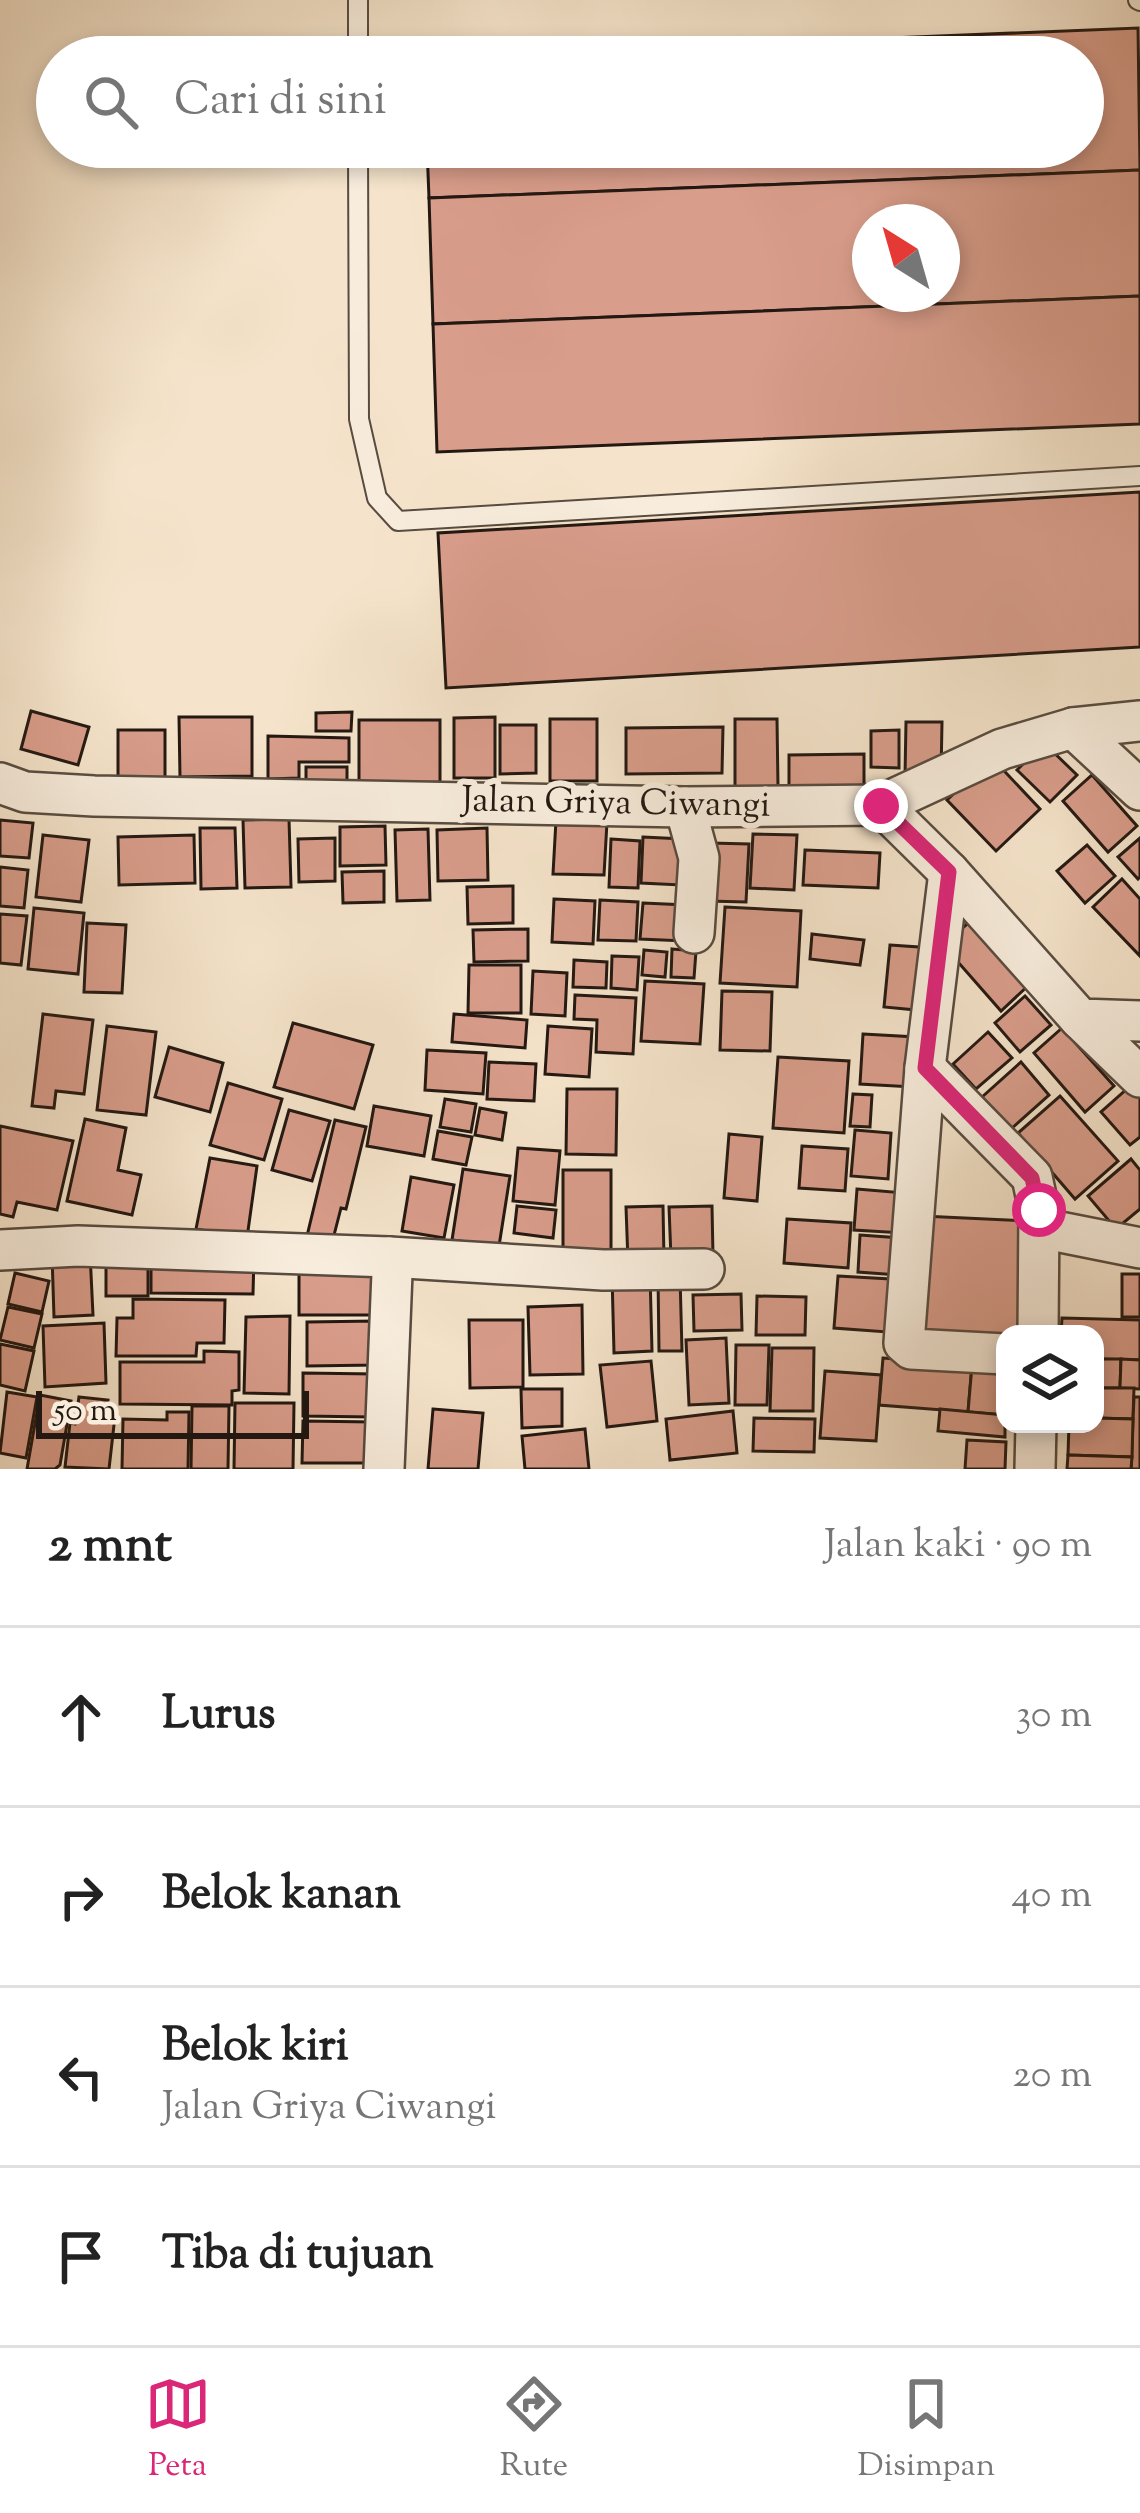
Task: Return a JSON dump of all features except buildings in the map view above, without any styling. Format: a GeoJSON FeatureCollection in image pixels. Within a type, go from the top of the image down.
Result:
{"type":"FeatureCollection","features":[{"type":"Feature","properties":{"kind":"street"},"geometry":{"type":"LineString","coordinates":[[1140,721],[1073,728],[1002,749],[881,806],[1140,1077]]}},
{"type":"Feature","properties":{"kind":"street"},"geometry":{"type":"LineString","coordinates":[[1073,728],[1140,790]]}},
{"type":"Feature","properties":{"kind":"street","name":"Jalan Griya Ciwangi"},"geometry":{"type":"LineString","coordinates":[[0,783],[25,792],[94,796],[881,806]]}},
{"type":"Feature","properties":{"kind":"street"},"geometry":{"type":"LineString","coordinates":[[685,807],[699,858],[694,933]]}},
{"type":"Feature","properties":{"kind":"street"},"geometry":{"type":"LineString","coordinates":[[949,872],[925,1068],[904,1343],[911,1349],[996,1354]]}},
{"type":"Feature","properties":{"kind":"street"},"geometry":{"type":"LineString","coordinates":[[1080,1019],[1140,1021]]}},
{"type":"Feature","properties":{"kind":"street"},"geometry":{"type":"LineString","coordinates":[[925,1068],[1032,1178],[1040,1228],[1038,1325]]}},
{"type":"Feature","properties":{"kind":"street"},"geometry":{"type":"LineString","coordinates":[[1040,1228],[1140,1247]]}},
{"type":"Feature","properties":{"kind":"street"},"geometry":{"type":"LineString","coordinates":[[0,1250],[78,1246],[603,1270],[704,1269]]}},
{"type":"Feature","properties":{"kind":"street"},"geometry":{"type":"LineString","coordinates":[[384,1469],[392,1273],[388,1257]]}},
{"type":"Feature","properties":{"kind":"street"},"geometry":{"type":"LineString","coordinates":[[1036,1433],[1036,1469]]}},
{"type":"Feature","properties":{"kind":"lane"},"geometry":{"type":"LineString","coordinates":[[358,0],[358,36]]}},
{"type":"Feature","properties":{"kind":"lane"},"geometry":{"type":"LineString","coordinates":[[358,168],[359,418],[377,499],[398,521],[1140,476]]}},
{"type":"Feature","properties":{"kind":"route"},"geometry":{"type":"LineString","coordinates":[[881,806],[949,872],[925,1068],[1032,1178],[1039,1210]]}}]}
